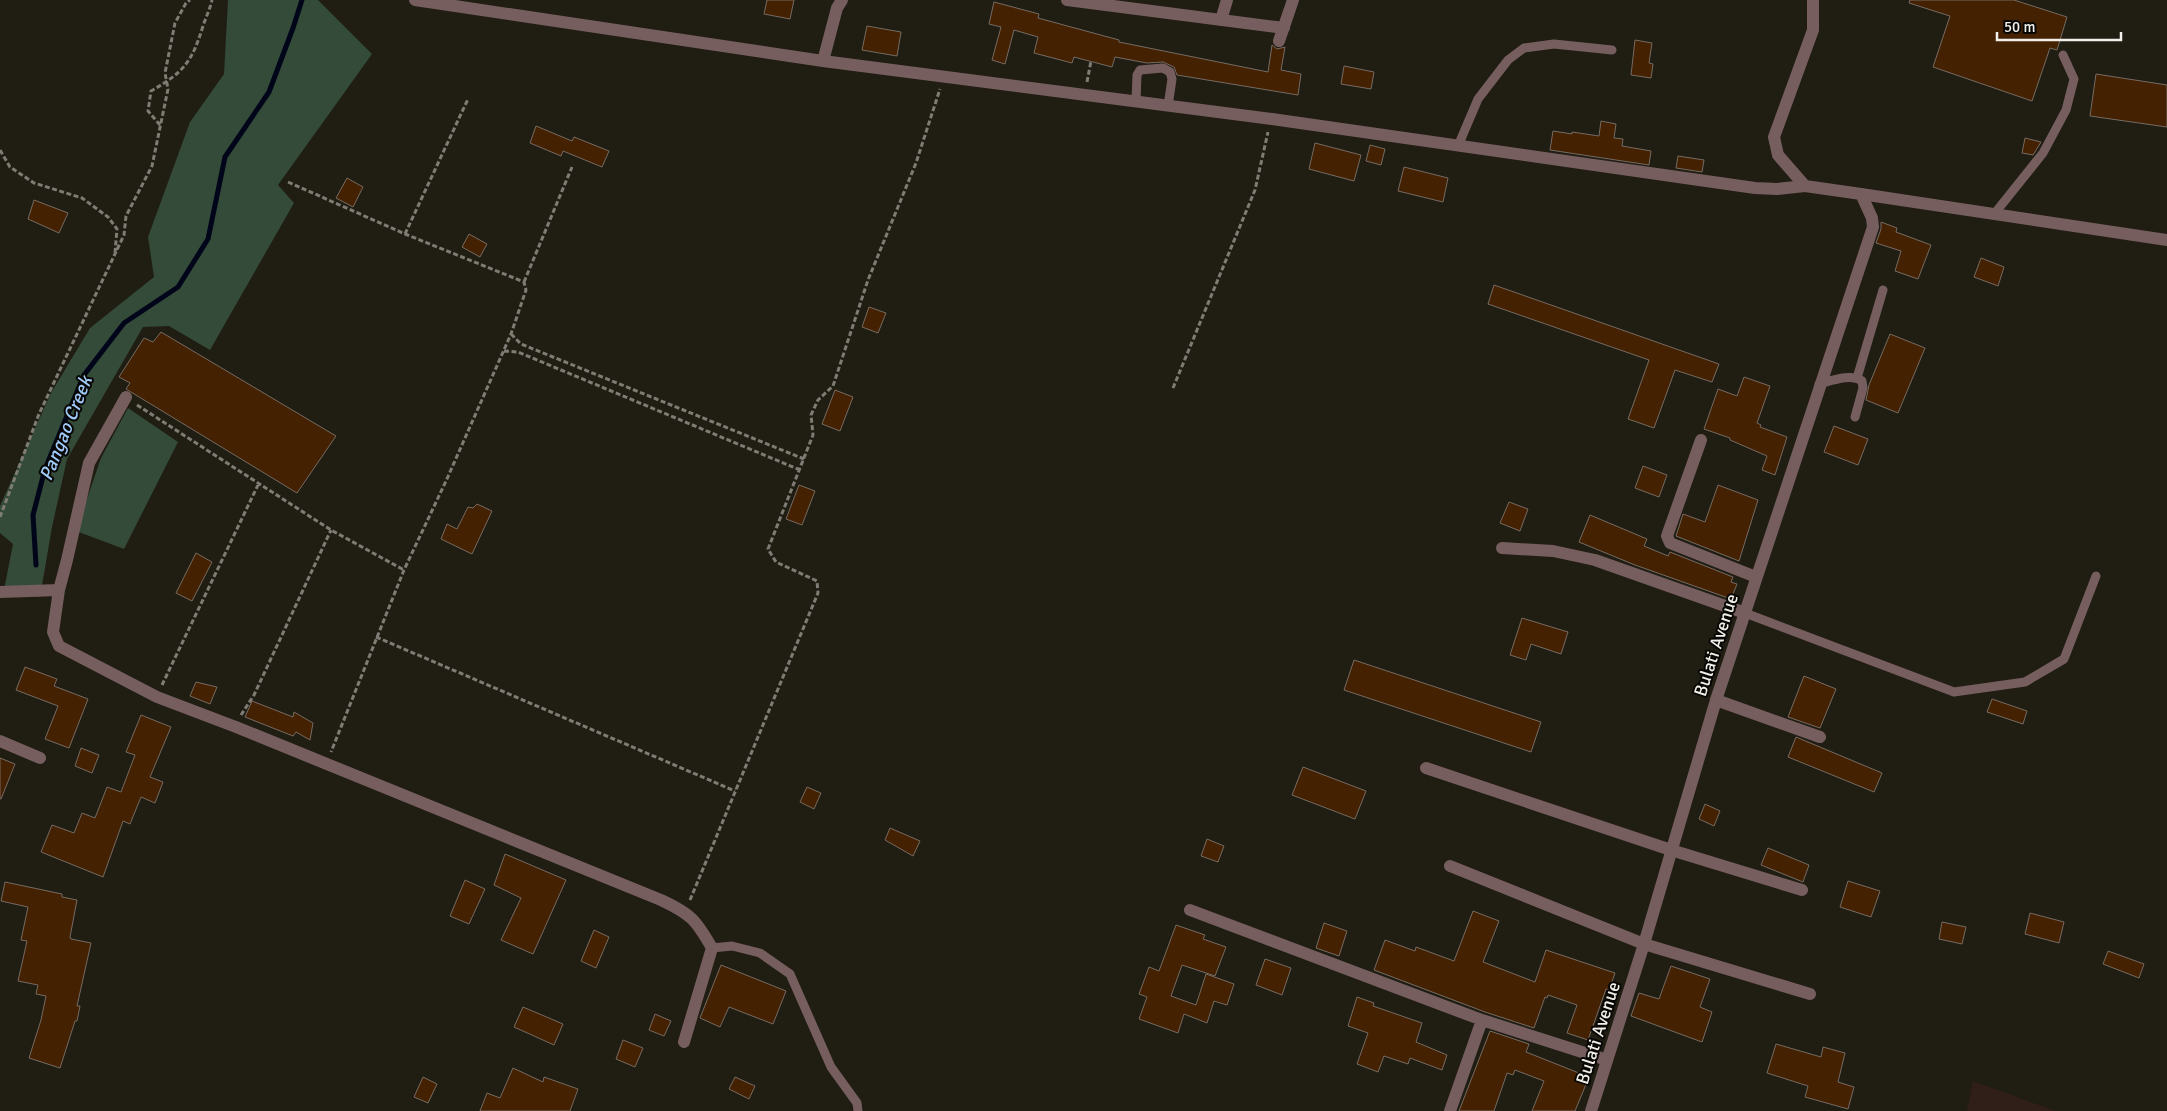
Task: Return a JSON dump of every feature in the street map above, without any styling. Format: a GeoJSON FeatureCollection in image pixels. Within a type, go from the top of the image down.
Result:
{"type":"FeatureCollection","features":[{"type":"Feature","properties":{"kind":"street"},"geometry":{"type":"LineString","coordinates":[[415,0],[823,61],[1085,94],[1754,188],[1778,189],[1805,186],[2167,240]]}},
{"type":"Feature","properties":{"kind":"street"},"geometry":{"type":"LineString","coordinates":[[823,61],[837,8],[842,0]]}},
{"type":"Feature","properties":{"kind":"street"},"geometry":{"type":"LineString","coordinates":[[1067,0],[1162,6],[1221,20],[1284,28]]}},
{"type":"Feature","properties":{"kind":"street"},"geometry":{"type":"LineString","coordinates":[[1221,20],[1227,0]]}},
{"type":"Feature","properties":{"kind":"street"},"geometry":{"type":"LineString","coordinates":[[1280,41],[1293,0]]}},
{"type":"Feature","properties":{"kind":"street"},"geometry":{"type":"LineString","coordinates":[[1805,186],[1778,155],[1774,137],[1813,30],[1813,0]]}},
{"type":"Feature","properties":{"kind":"street","name":"Bulati Avenue"},"geometry":{"type":"LineString","coordinates":[[1591,1111],[1644,944],[1716,700],[1819,384],[1873,227],[1872,218],[1862,194]]}},
{"type":"Feature","properties":{"kind":"street"},"geometry":{"type":"LineString","coordinates":[[126,398],[89,463],[68,560],[59,590],[53,632],[60,646],[157,697],[327,764],[685,912],[700,928],[712,948],[684,1042]]}},
{"type":"Feature","properties":{"kind":"street"},"geometry":{"type":"LineString","coordinates":[[1700,440],[1667,536],[1670,542],[1756,576]]}},
{"type":"Feature","properties":{"kind":"street"},"geometry":{"type":"LineString","coordinates":[[1502,548],[1553,552],[1595,560],[1745,613]]}},
{"type":"Feature","properties":{"kind":"street"},"geometry":{"type":"LineString","coordinates":[[0,592],[59,590]]}},
{"type":"Feature","properties":{"kind":"street"},"geometry":{"type":"LineString","coordinates":[[1716,700],[1820,737]]}},
{"type":"Feature","properties":{"kind":"street"},"geometry":{"type":"LineString","coordinates":[[0,741],[40,758]]}},
{"type":"Feature","properties":{"kind":"street"},"geometry":{"type":"LineString","coordinates":[[1426,768],[1671,850],[1802,890]]}},
{"type":"Feature","properties":{"kind":"street"},"geometry":{"type":"LineString","coordinates":[[1450,866],[1644,944],[1810,994]]}},
{"type":"Feature","properties":{"kind":"street"},"geometry":{"type":"LineString","coordinates":[[1190,910],[1482,1020],[1607,1060]]}},
{"type":"Feature","properties":{"kind":"street"},"geometry":{"type":"LineString","coordinates":[[1450,1111],[1482,1020]]}},
{"type":"Feature","properties":{"kind":"lane"},"geometry":{"type":"LineString","coordinates":[[1458,146],[1478,99],[1508,60],[1524,48],[1554,44],[1612,50]]}},
{"type":"Feature","properties":{"kind":"lane"},"geometry":{"type":"LineString","coordinates":[[1995,213],[2043,153],[2066,110],[2074,79],[2063,55]]}},
{"type":"Feature","properties":{"kind":"lane"},"geometry":{"type":"LineString","coordinates":[[1136,101],[1137,75],[1140,70],[1163,68],[1170,72],[1172,79],[1168,106]]}},
{"type":"Feature","properties":{"kind":"lane"},"geometry":{"type":"LineString","coordinates":[[1857,378],[1883,290]]}},
{"type":"Feature","properties":{"kind":"lane"},"geometry":{"type":"LineString","coordinates":[[1819,384],[1857,378],[1862,381],[1855,417]]}},
{"type":"Feature","properties":{"kind":"lane"},"geometry":{"type":"LineString","coordinates":[[1745,613],[1954,692],[1975,690],[2025,682],[2064,659],[2096,576]]}},
{"type":"Feature","properties":{"kind":"lane"},"geometry":{"type":"LineString","coordinates":[[712,948],[732,946],[760,953],[790,974],[830,1067],[856,1102],[858,1111]]}},
{"type":"Feature","properties":{"kind":"path"},"geometry":{"type":"LineString","coordinates":[[0,517],[39,414],[124,235],[126,216],[152,166],[168,89],[165,73],[175,23],[186,3],[190,0]]}},
{"type":"Feature","properties":{"kind":"path"},"geometry":{"type":"LineString","coordinates":[[160,126],[148,112],[151,91],[167,82],[186,66],[195,52],[212,0]]}},
{"type":"Feature","properties":{"kind":"path"},"geometry":{"type":"LineString","coordinates":[[1085,94],[1092,61]]}},
{"type":"Feature","properties":{"kind":"path"},"geometry":{"type":"LineString","coordinates":[[685,912],[818,593],[817,581],[776,562],[768,549],[813,435],[811,415],[818,400],[833,386],[868,280],[916,163],[944,75]]}},
{"type":"Feature","properties":{"kind":"path"},"geometry":{"type":"LineString","coordinates":[[405,234],[468,99]]}},
{"type":"Feature","properties":{"kind":"path"},"geometry":{"type":"LineString","coordinates":[[1172,388],[1255,190],[1272,120]]}},
{"type":"Feature","properties":{"kind":"path"},"geometry":{"type":"LineString","coordinates":[[0,150],[10,167],[34,184],[82,198],[108,217],[117,229],[114,256]]}},
{"type":"Feature","properties":{"kind":"path"},"geometry":{"type":"LineString","coordinates":[[327,764],[404,570],[446,481],[511,334],[526,290],[524,282],[572,167]]}},
{"type":"Feature","properties":{"kind":"path"},"geometry":{"type":"LineString","coordinates":[[288,182],[405,234],[524,282]]}},
{"type":"Feature","properties":{"kind":"path"},"geometry":{"type":"LineString","coordinates":[[511,334],[521,344],[804,459]]}},
{"type":"Feature","properties":{"kind":"path"},"geometry":{"type":"LineString","coordinates":[[504,351],[518,352],[800,470]]}},
{"type":"Feature","properties":{"kind":"path"},"geometry":{"type":"LineString","coordinates":[[126,398],[331,530],[404,570]]}},
{"type":"Feature","properties":{"kind":"path"},"geometry":{"type":"LineString","coordinates":[[157,697],[259,483]]}},
{"type":"Feature","properties":{"kind":"path"},"geometry":{"type":"LineString","coordinates":[[236,727],[254,695],[331,530]]}},
{"type":"Feature","properties":{"kind":"path"},"geometry":{"type":"LineString","coordinates":[[376,637],[735,792]]}},
{"type":"Feature","properties":{"kind":"shaded area"},"geometry":{"type":"Polygon","coordinates":[[[1973,1081],[2055,1111],[1967,1111],[1973,1081]]]}},
{"type":"Feature","properties":{"kind":"green space"},"geometry":{"type":"Polygon","coordinates":[[[228,0],[318,0],[372,54],[278,185],[294,203],[210,350],[169,326],[143,327],[67,459],[52,527],[40,597],[4,590],[13,544],[0,533],[0,506],[51,393],[90,328],[154,277],[148,237],[190,122],[224,74],[228,0]]]}},
{"type":"Feature","properties":{"kind":"green space"},"geometry":{"type":"Polygon","coordinates":[[[128,408],[178,442],[124,549],[76,531],[101,458],[128,408]]]}},
{"type":"Feature","properties":{"kind":"building"},"geometry":{"type":"Polygon","coordinates":[[[767,0],[794,0],[790,19],[764,14],[767,0]]]}},
{"type":"Feature","properties":{"kind":"building"},"geometry":{"type":"Polygon","coordinates":[[[1910,0],[2014,0],[2067,17],[2057,50],[2050,48],[2032,101],[1933,67],[1950,16],[1909,3],[1910,0]]]}},
{"type":"Feature","properties":{"kind":"building"},"geometry":{"type":"Polygon","coordinates":[[[994,2],[1039,14],[1038,18],[1119,40],[1119,42],[1268,72],[1272,45],[1277,49],[1285,47],[1281,70],[1301,74],[1298,95],[1177,75],[1174,67],[1163,62],[1147,63],[1115,57],[1112,67],[1074,57],[1072,63],[1034,53],[1038,37],[1014,30],[1005,64],[992,60],[1001,27],[989,24],[994,2]]]}},
{"type":"Feature","properties":{"kind":"building"},"geometry":{"type":"Polygon","coordinates":[[[867,26],[901,32],[897,56],[862,50],[867,26]]]}},
{"type":"Feature","properties":{"kind":"building"},"geometry":{"type":"Polygon","coordinates":[[[1635,40],[1652,43],[1649,63],[1653,64],[1651,78],[1631,75],[1635,40]]]}},
{"type":"Feature","properties":{"kind":"building"},"geometry":{"type":"Polygon","coordinates":[[[1344,66],[1374,72],[1371,89],[1341,84],[1344,66]]]}},
{"type":"Feature","properties":{"kind":"building"},"geometry":{"type":"Polygon","coordinates":[[[2096,74],[2167,85],[2167,127],[2090,116],[2096,74]]]}},
{"type":"Feature","properties":{"kind":"building"},"geometry":{"type":"Polygon","coordinates":[[[1601,121],[1616,124],[1614,138],[1623,139],[1622,146],[1651,151],[1649,165],[1550,150],[1553,131],[1599,136],[1601,121]]]}},
{"type":"Feature","properties":{"kind":"building"},"geometry":{"type":"Polygon","coordinates":[[[536,126],[572,141],[574,137],[609,151],[602,167],[563,151],[561,156],[530,143],[536,126]]]}},
{"type":"Feature","properties":{"kind":"building"},"geometry":{"type":"Polygon","coordinates":[[[2025,138],[2041,142],[2033,155],[2022,153],[2025,138]]]}},
{"type":"Feature","properties":{"kind":"building"},"geometry":{"type":"Polygon","coordinates":[[[1315,143],[1361,155],[1354,181],[1309,169],[1315,143]]]}},
{"type":"Feature","properties":{"kind":"building"},"geometry":{"type":"Polygon","coordinates":[[[1370,145],[1385,149],[1381,165],[1366,161],[1370,145]]]}},
{"type":"Feature","properties":{"kind":"building"},"geometry":{"type":"Polygon","coordinates":[[[1678,156],[1704,160],[1702,172],[1676,168],[1678,156]]]}},
{"type":"Feature","properties":{"kind":"building"},"geometry":{"type":"Polygon","coordinates":[[[1404,167],[1448,178],[1443,202],[1398,191],[1404,167]]]}},
{"type":"Feature","properties":{"kind":"building"},"geometry":{"type":"Polygon","coordinates":[[[347,178],[363,187],[353,207],[336,198],[347,178]]]}},
{"type":"Feature","properties":{"kind":"building"},"geometry":{"type":"Polygon","coordinates":[[[34,200],[68,213],[59,233],[28,219],[34,200]]]}},
{"type":"Feature","properties":{"kind":"building"},"geometry":{"type":"Polygon","coordinates":[[[1881,222],[1897,228],[1896,232],[1931,245],[1918,279],[1895,271],[1901,251],[1876,243],[1881,229],[1881,222]]]}},
{"type":"Feature","properties":{"kind":"building"},"geometry":{"type":"Polygon","coordinates":[[[469,234],[487,244],[480,257],[462,247],[469,234]]]}},
{"type":"Feature","properties":{"kind":"building"},"geometry":{"type":"Polygon","coordinates":[[[1981,258],[2004,267],[1998,286],[1974,277],[1981,258]]]}},
{"type":"Feature","properties":{"kind":"building"},"geometry":{"type":"Polygon","coordinates":[[[1494,285],[1719,364],[1712,382],[1675,370],[1654,428],[1628,419],[1649,360],[1488,304],[1494,285]]]}},
{"type":"Feature","properties":{"kind":"building"},"geometry":{"type":"Polygon","coordinates":[[[869,307],[886,313],[878,333],[862,327],[869,307]]]}},
{"type":"Feature","properties":{"kind":"building"},"geometry":{"type":"Polygon","coordinates":[[[161,332],[336,436],[297,493],[126,389],[130,383],[119,377],[144,338],[153,342],[161,332]]]}},
{"type":"Feature","properties":{"kind":"building"},"geometry":{"type":"Polygon","coordinates":[[[1890,334],[1925,348],[1898,413],[1866,400],[1869,385],[1890,334]]]}},
{"type":"Feature","properties":{"kind":"building"},"geometry":{"type":"Polygon","coordinates":[[[1744,377],[1770,386],[1757,423],[1761,425],[1760,427],[1787,437],[1775,475],[1762,470],[1767,456],[1730,440],[1730,438],[1704,429],[1718,389],[1737,396],[1744,377]]]}},
{"type":"Feature","properties":{"kind":"building"},"geometry":{"type":"Polygon","coordinates":[[[835,390],[853,397],[840,431],[822,424],[835,390]]]}},
{"type":"Feature","properties":{"kind":"building"},"geometry":{"type":"Polygon","coordinates":[[[1834,426],[1868,439],[1858,465],[1824,452],[1834,426]]]}},
{"type":"Feature","properties":{"kind":"building"},"geometry":{"type":"Polygon","coordinates":[[[1643,466],[1667,475],[1659,497],[1635,488],[1643,466]]]}},
{"type":"Feature","properties":{"kind":"building"},"geometry":{"type":"Polygon","coordinates":[[[799,485],[815,491],[802,525],[786,519],[799,485]]]}},
{"type":"Feature","properties":{"kind":"building"},"geometry":{"type":"Polygon","coordinates":[[[1718,485],[1758,500],[1739,561],[1676,536],[1683,514],[1705,522],[1718,485]]]}},
{"type":"Feature","properties":{"kind":"building"},"geometry":{"type":"Polygon","coordinates":[[[1509,502],[1528,509],[1520,531],[1500,523],[1509,502]]]}},
{"type":"Feature","properties":{"kind":"building"},"geometry":{"type":"Polygon","coordinates":[[[477,504],[492,511],[472,554],[441,539],[447,524],[457,529],[468,507],[473,508],[477,504]]]}},
{"type":"Feature","properties":{"kind":"building"},"geometry":{"type":"Polygon","coordinates":[[[1590,515],[1647,539],[1644,546],[1668,556],[1670,552],[1733,577],[1731,582],[1737,584],[1731,599],[1635,565],[1579,542],[1590,515]]]}},
{"type":"Feature","properties":{"kind":"building"},"geometry":{"type":"Polygon","coordinates":[[[196,553],[212,562],[192,601],[176,593],[196,553]]]}},
{"type":"Feature","properties":{"kind":"building"},"geometry":{"type":"Polygon","coordinates":[[[1522,618],[1568,632],[1561,654],[1531,644],[1526,660],[1510,655],[1522,618]]]}},
{"type":"Feature","properties":{"kind":"building"},"geometry":{"type":"Polygon","coordinates":[[[1354,660],[1541,722],[1531,752],[1344,690],[1354,660]]]}},
{"type":"Feature","properties":{"kind":"building"},"geometry":{"type":"Polygon","coordinates":[[[25,667],[57,679],[54,686],[88,699],[69,748],[45,739],[58,706],[16,690],[25,667]]]}},
{"type":"Feature","properties":{"kind":"building"},"geometry":{"type":"Polygon","coordinates":[[[1804,676],[1836,689],[1820,728],[1788,717],[1804,676]]]}},
{"type":"Feature","properties":{"kind":"building"},"geometry":{"type":"Polygon","coordinates":[[[196,682],[217,687],[210,704],[190,696],[196,682]]]}},
{"type":"Feature","properties":{"kind":"building"},"geometry":{"type":"Polygon","coordinates":[[[1992,699],[2027,711],[2023,724],[1987,712],[1992,699]]]}},
{"type":"Feature","properties":{"kind":"building"},"geometry":{"type":"Polygon","coordinates":[[[252,701],[293,717],[294,712],[313,723],[310,740],[296,732],[293,736],[245,717],[252,701]]]}},
{"type":"Feature","properties":{"kind":"building"},"geometry":{"type":"Polygon","coordinates":[[[141,715],[171,727],[150,777],[163,782],[155,803],[141,797],[130,824],[123,821],[103,877],[41,852],[52,825],[74,833],[82,813],[95,818],[107,787],[121,792],[135,755],[126,752],[141,715]]]}},
{"type":"Feature","properties":{"kind":"building"},"geometry":{"type":"Polygon","coordinates":[[[1796,737],[1882,773],[1874,792],[1788,757],[1796,737]]]}},
{"type":"Feature","properties":{"kind":"building"},"geometry":{"type":"Polygon","coordinates":[[[81,748],[99,755],[92,773],[75,766],[81,748]]]}},
{"type":"Feature","properties":{"kind":"building"},"geometry":{"type":"Polygon","coordinates":[[[0,758],[15,764],[1,799],[0,799],[0,758]]]}},
{"type":"Feature","properties":{"kind":"building"},"geometry":{"type":"Polygon","coordinates":[[[1303,767],[1366,791],[1355,819],[1292,795],[1303,767]]]}},
{"type":"Feature","properties":{"kind":"building"},"geometry":{"type":"Polygon","coordinates":[[[807,787],[821,793],[814,809],[800,802],[807,787]]]}},
{"type":"Feature","properties":{"kind":"building"},"geometry":{"type":"Polygon","coordinates":[[[1705,804],[1720,811],[1714,826],[1699,819],[1705,804]]]}},
{"type":"Feature","properties":{"kind":"building"},"geometry":{"type":"Polygon","coordinates":[[[890,828],[920,841],[913,856],[885,840],[890,828]]]}},
{"type":"Feature","properties":{"kind":"building"},"geometry":{"type":"Polygon","coordinates":[[[1207,839],[1224,846],[1218,862],[1201,856],[1207,839]]]}},
{"type":"Feature","properties":{"kind":"building"},"geometry":{"type":"Polygon","coordinates":[[[1768,848],[1809,865],[1803,882],[1761,865],[1768,848]]]}},
{"type":"Feature","properties":{"kind":"building"},"geometry":{"type":"Polygon","coordinates":[[[505,854],[566,880],[533,954],[501,940],[521,898],[494,885],[505,854]]]}},
{"type":"Feature","properties":{"kind":"building"},"geometry":{"type":"Polygon","coordinates":[[[465,880],[485,889],[469,924],[450,916],[465,880]]]}},
{"type":"Feature","properties":{"kind":"building"},"geometry":{"type":"Polygon","coordinates":[[[1848,881],[1880,891],[1871,917],[1840,907],[1848,881]]]}},
{"type":"Feature","properties":{"kind":"building"},"geometry":{"type":"Polygon","coordinates":[[[5,882],[62,894],[62,897],[77,900],[70,937],[71,939],[91,943],[77,1006],[80,1006],[77,1021],[75,1021],[60,1068],[29,1058],[41,1020],[46,996],[36,994],[38,985],[18,981],[27,941],[21,940],[28,907],[1,901],[5,882]]]}},
{"type":"Feature","properties":{"kind":"building"},"geometry":{"type":"Polygon","coordinates":[[[1473,911],[1499,921],[1483,962],[1535,982],[1546,950],[1615,973],[1609,990],[1606,989],[1588,1040],[1567,1033],[1577,1005],[1548,995],[1547,998],[1545,997],[1534,1028],[1485,1012],[1374,970],[1385,940],[1415,951],[1416,947],[1454,961],[1473,911]]]}},
{"type":"Feature","properties":{"kind":"building"},"geometry":{"type":"Polygon","coordinates":[[[2030,913],[2064,922],[2059,943],[2025,934],[2030,913]]]}},
{"type":"Feature","properties":{"kind":"building"},"geometry":{"type":"Polygon","coordinates":[[[1942,922],[1966,927],[1962,944],[1939,939],[1942,922]]]}},
{"type":"Feature","properties":{"kind":"building"},"geometry":{"type":"Polygon","coordinates":[[[1324,923],[1347,931],[1339,956],[1316,948],[1324,923]]]}},
{"type":"Feature","properties":{"kind":"building"},"geometry":{"type":"Polygon","coordinates":[[[1176,925],[1205,935],[1203,939],[1226,947],[1215,976],[1182,965],[1171,996],[1196,1005],[1206,974],[1234,984],[1227,1005],[1214,1001],[1207,1023],[1184,1014],[1178,1033],[1139,1019],[1147,997],[1139,994],[1149,967],[1159,971],[1176,925]]]}},
{"type":"Feature","properties":{"kind":"building"},"geometry":{"type":"Polygon","coordinates":[[[594,930],[609,937],[596,968],[581,961],[594,930]]]}},
{"type":"Feature","properties":{"kind":"building"},"geometry":{"type":"Polygon","coordinates":[[[2108,951],[2144,964],[2139,978],[2103,964],[2108,951]]]}},
{"type":"Feature","properties":{"kind":"building"},"geometry":{"type":"Polygon","coordinates":[[[1265,959],[1291,968],[1282,995],[1256,985],[1265,959]]]}},
{"type":"Feature","properties":{"kind":"building"},"geometry":{"type":"Polygon","coordinates":[[[721,965],[786,991],[773,1024],[729,1007],[720,1027],[700,1018],[721,965]]]}},
{"type":"Feature","properties":{"kind":"building"},"geometry":{"type":"Polygon","coordinates":[[[1671,966],[1710,979],[1700,1007],[1712,1012],[1702,1042],[1631,1016],[1639,993],[1659,999],[1671,966]]]}},
{"type":"Feature","properties":{"kind":"building"},"geometry":{"type":"Polygon","coordinates":[[[1357,997],[1374,1003],[1373,1006],[1422,1023],[1416,1042],[1447,1055],[1442,1070],[1410,1058],[1408,1064],[1384,1056],[1378,1072],[1357,1064],[1368,1033],[1348,1026],[1357,997]]]}},
{"type":"Feature","properties":{"kind":"building"},"geometry":{"type":"Polygon","coordinates":[[[523,1007],[563,1024],[554,1045],[514,1027],[523,1007]]]}},
{"type":"Feature","properties":{"kind":"building"},"geometry":{"type":"Polygon","coordinates":[[[655,1014],[671,1021],[664,1036],[649,1030],[655,1014]]]}},
{"type":"Feature","properties":{"kind":"building"},"geometry":{"type":"Polygon","coordinates":[[[1490,1031],[1529,1044],[1526,1052],[1589,1077],[1575,1111],[1532,1111],[1544,1081],[1515,1070],[1513,1075],[1507,1073],[1494,1111],[1459,1111],[1490,1031]]]}},
{"type":"Feature","properties":{"kind":"building"},"geometry":{"type":"Polygon","coordinates":[[[623,1040],[643,1048],[635,1067],[616,1059],[623,1040]]]}},
{"type":"Feature","properties":{"kind":"building"},"geometry":{"type":"Polygon","coordinates":[[[1776,1044],[1821,1057],[1823,1047],[1845,1053],[1838,1082],[1854,1087],[1848,1109],[1805,1097],[1808,1086],[1767,1073],[1776,1044]]]}},
{"type":"Feature","properties":{"kind":"building"},"geometry":{"type":"Polygon","coordinates":[[[513,1068],[543,1082],[544,1077],[578,1089],[570,1111],[480,1111],[487,1093],[500,1098],[513,1068]]]}},
{"type":"Feature","properties":{"kind":"building"},"geometry":{"type":"Polygon","coordinates":[[[423,1077],[437,1084],[428,1103],[414,1097],[423,1077]]]}},
{"type":"Feature","properties":{"kind":"building"},"geometry":{"type":"Polygon","coordinates":[[[735,1077],[755,1086],[749,1099],[729,1089],[735,1077]]]}},
{"type":"Feature","properties":{"kind":"waterway","name":"Pangao Creek"},"geometry":{"type":"LineString","coordinates":[[36,565],[33,515],[45,469],[84,375],[124,323],[178,287],[208,239],[225,157],[269,92],[302,0]]}}]}
